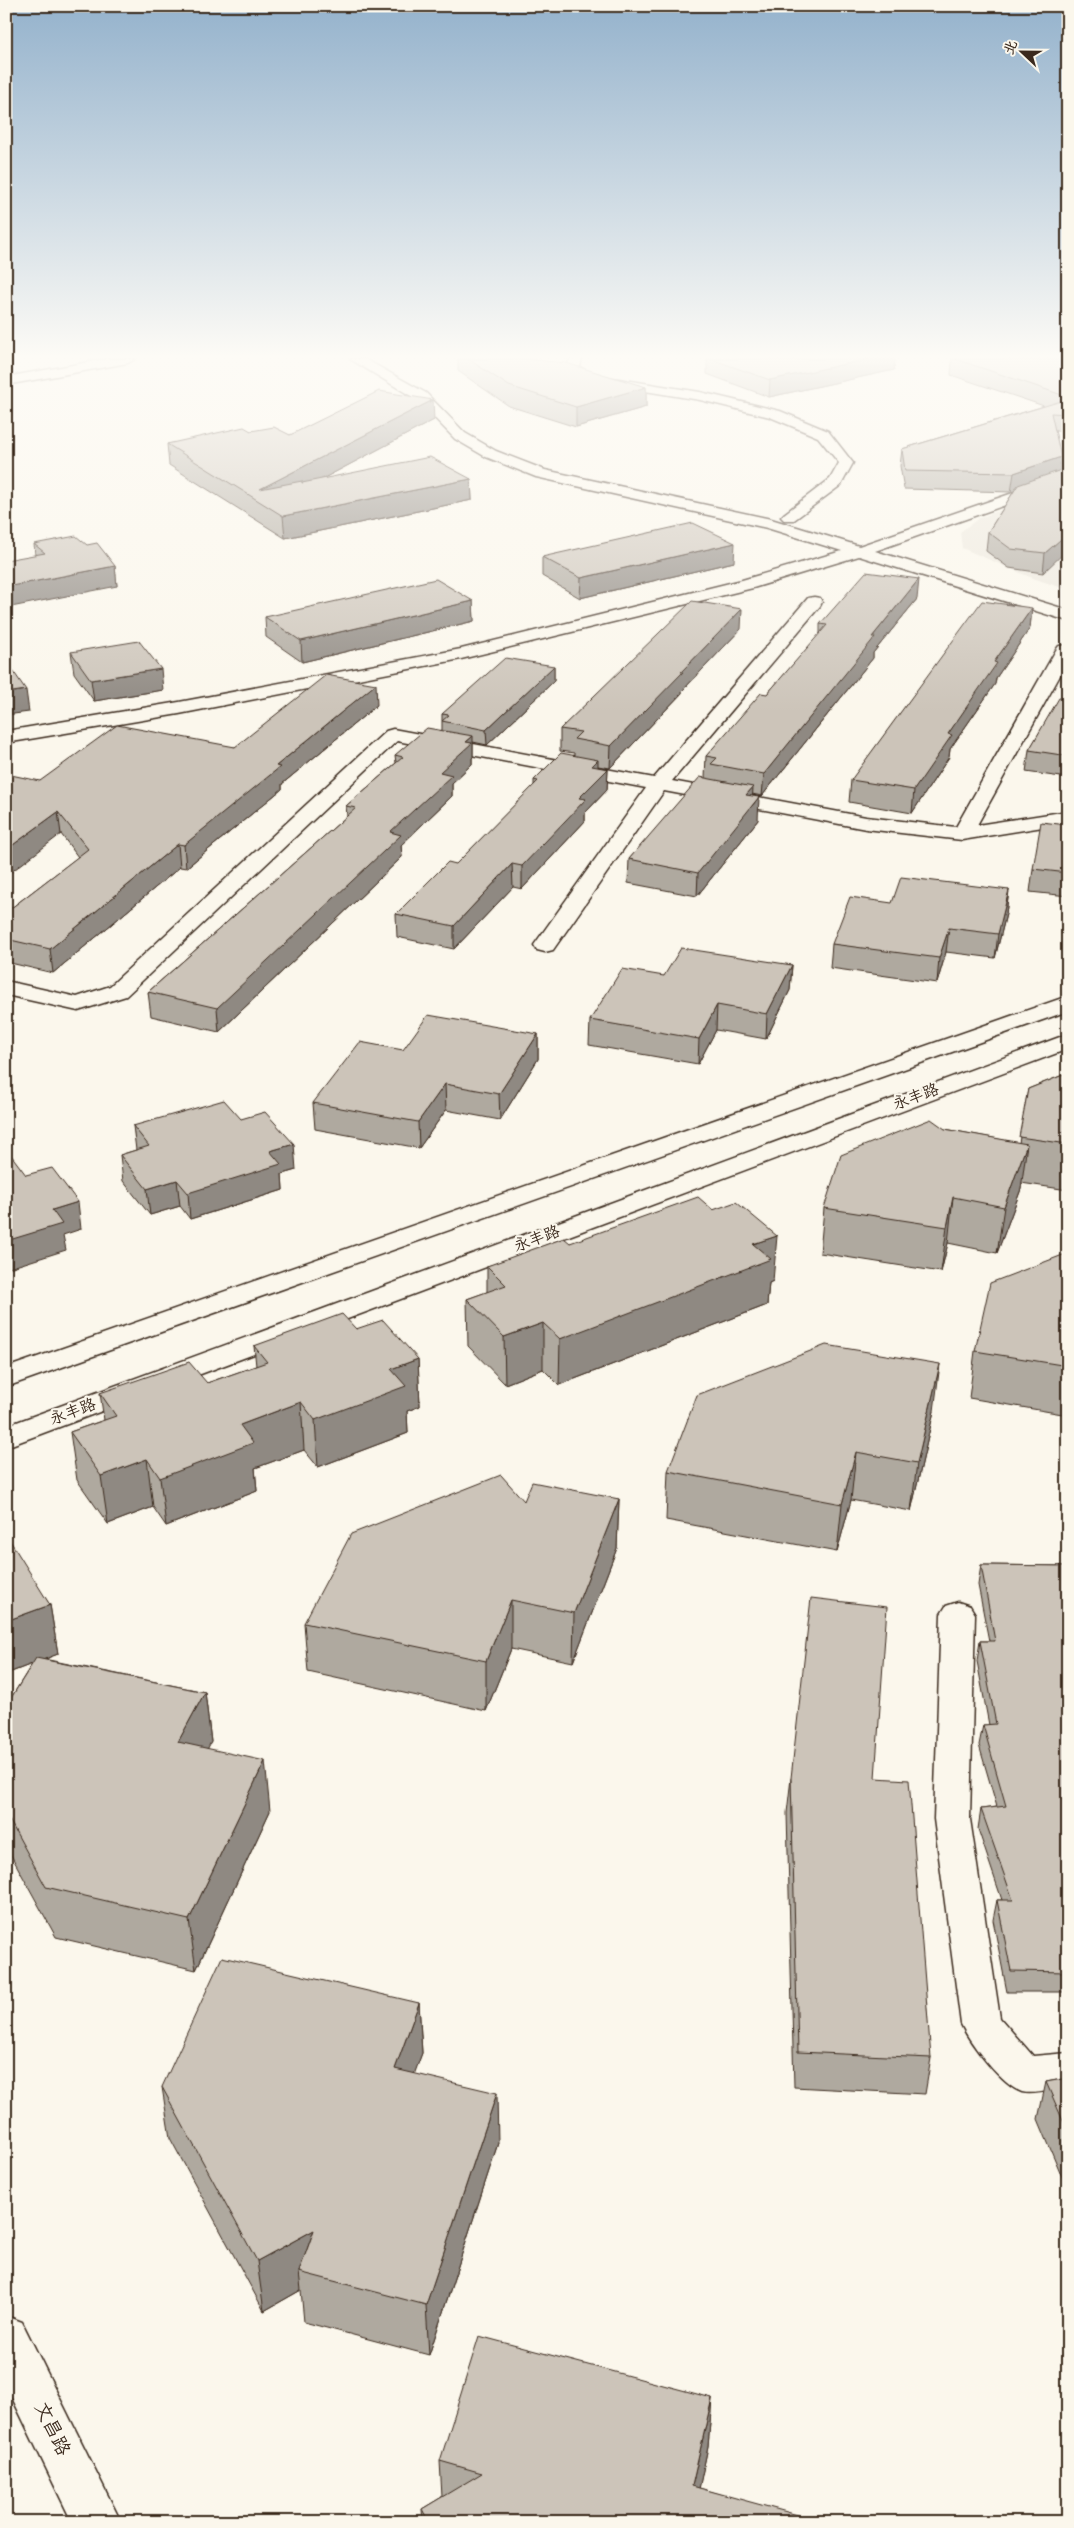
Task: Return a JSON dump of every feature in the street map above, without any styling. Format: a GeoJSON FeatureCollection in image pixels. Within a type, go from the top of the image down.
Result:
{"type":"FeatureCollection","features":[{"type":"Feature","properties":{"kind":"street"},"geometry":{"type":"LineString","coordinates":[[555,477],[771,524],[1068,616]]}},
{"type":"Feature","properties":{"kind":"street"},"geometry":{"type":"LineString","coordinates":[[602,477],[788,517],[1068,602]]}},
{"type":"Feature","properties":{"kind":"street"},"geometry":{"type":"LineString","coordinates":[[788,517],[836,482],[839,477]]}},
{"type":"Feature","properties":{"kind":"street"},"geometry":{"type":"LineString","coordinates":[[6,737],[179,708],[461,654],[747,584],[860,551],[1068,478]]}},
{"type":"Feature","properties":{"kind":"street"},"geometry":{"type":"LineString","coordinates":[[544,945],[659,784],[814,602]]}},
{"type":"Feature","properties":{"kind":"street"},"geometry":{"type":"LineString","coordinates":[[962,834],[1065,650]]}},
{"type":"Feature","properties":{"kind":"street"},"geometry":{"type":"LineString","coordinates":[[6,988],[78,1004],[118,990],[393,734],[866,823],[962,834],[1068,816]]}},
{"type":"Feature","properties":{"kind":"street"},"geometry":{"type":"LineString","coordinates":[[6,1378],[1068,1003]]}},
{"type":"Feature","properties":{"kind":"street","name":"永丰路"},"geometry":{"type":"LineString","coordinates":[[6,1437],[1068,1040]]}},
{"type":"Feature","properties":{"kind":"street"},"geometry":{"type":"LineString","coordinates":[[958,1614],[952,1819],[981,2024],[1024,2075],[1068,2070]]}},
{"type":"Feature","properties":{"kind":"street","name":"文昌路"},"geometry":{"type":"LineString","coordinates":[[6,2337],[97,2522]]}},
{"type":"Feature","properties":{"kind":"shaded area"},"geometry":{"type":"Polygon","coordinates":[[[1068,486],[1068,590],[1030,577],[962,548],[960,532],[979,518],[1068,486]]]}},
{"type":"Feature","properties":{"kind":"building"},"geometry":{"type":"Polygon","coordinates":[[[220,477],[283,477],[260,489],[332,477],[467,477],[471,479],[283,516],[220,477]]]}},
{"type":"Feature","properties":{"kind":"building"},"geometry":{"type":"Polygon","coordinates":[[[1041,477],[1068,477],[1068,533],[1045,553],[1011,549],[988,532],[1018,485],[1041,477]]]}},
{"type":"Feature","properties":{"kind":"building"},"geometry":{"type":"Polygon","coordinates":[[[693,523],[735,543],[581,578],[542,557],[693,523]]]}},
{"type":"Feature","properties":{"kind":"building"},"geometry":{"type":"Polygon","coordinates":[[[76,536],[87,545],[97,543],[115,566],[6,587],[6,560],[45,553],[34,544],[76,536]]]}},
{"type":"Feature","properties":{"kind":"building"},"geometry":{"type":"Polygon","coordinates":[[[866,572],[919,579],[872,637],[875,637],[764,774],[711,764],[717,758],[706,756],[761,693],[767,694],[827,625],[820,624],[866,572]]]}},
{"type":"Feature","properties":{"kind":"building"},"geometry":{"type":"Polygon","coordinates":[[[436,579],[473,601],[301,641],[265,617],[436,579]]]}},
{"type":"Feature","properties":{"kind":"building"},"geometry":{"type":"Polygon","coordinates":[[[692,601],[742,609],[611,746],[574,739],[581,732],[560,729],[692,601]]]}},
{"type":"Feature","properties":{"kind":"building"},"geometry":{"type":"Polygon","coordinates":[[[982,601],[1032,608],[994,662],[997,663],[948,734],[952,735],[914,790],[851,780],[982,601]]]}},
{"type":"Feature","properties":{"kind":"building"},"geometry":{"type":"Polygon","coordinates":[[[139,641],[161,669],[91,680],[71,652],[139,641]]]}},
{"type":"Feature","properties":{"kind":"building"},"geometry":{"type":"Polygon","coordinates":[[[505,658],[554,666],[486,730],[442,721],[449,715],[442,714],[505,658]]]}},
{"type":"Feature","properties":{"kind":"building"},"geometry":{"type":"Polygon","coordinates":[[[7,662],[26,690],[6,693],[7,662]]]}},
{"type":"Feature","properties":{"kind":"building"},"geometry":{"type":"Polygon","coordinates":[[[326,675],[376,684],[276,766],[280,767],[184,845],[178,844],[50,949],[6,939],[6,912],[88,849],[58,812],[6,850],[6,774],[40,781],[117,725],[235,747],[326,675]]]}},
{"type":"Feature","properties":{"kind":"building"},"geometry":{"type":"Polygon","coordinates":[[[1068,687],[1068,756],[1029,750],[1059,698],[1062,698],[1068,687]]]}},
{"type":"Feature","properties":{"kind":"building"},"geometry":{"type":"Polygon","coordinates":[[[427,728],[473,736],[466,742],[472,743],[440,772],[452,775],[390,832],[401,835],[217,1008],[148,992],[356,808],[346,806],[403,757],[395,755],[427,728]]]}},
{"type":"Feature","properties":{"kind":"building"},"geometry":{"type":"Polygon","coordinates":[[[561,753],[598,760],[592,766],[608,769],[579,798],[586,799],[522,866],[512,864],[454,926],[396,914],[448,862],[456,864],[538,781],[534,780],[561,753]]]}},
{"type":"Feature","properties":{"kind":"building"},"geometry":{"type":"Polygon","coordinates":[[[700,777],[753,787],[746,795],[759,797],[698,873],[629,859],[700,777]]]}},
{"type":"Feature","properties":{"kind":"building"},"geometry":{"type":"Polygon","coordinates":[[[1041,822],[1068,825],[1068,873],[1033,869],[1041,822]]]}},
{"type":"Feature","properties":{"kind":"building"},"geometry":{"type":"Polygon","coordinates":[[[901,877],[1009,890],[998,934],[949,928],[939,958],[832,944],[850,897],[892,903],[901,877]]]}},
{"type":"Feature","properties":{"kind":"building"},"geometry":{"type":"Polygon","coordinates":[[[681,948],[792,965],[767,1014],[717,1005],[699,1039],[590,1020],[622,969],[664,976],[681,948]]]}},
{"type":"Feature","properties":{"kind":"building"},"geometry":{"type":"Polygon","coordinates":[[[428,1015],[538,1034],[499,1094],[445,1084],[418,1122],[313,1103],[360,1042],[403,1050],[428,1015]]]}},
{"type":"Feature","properties":{"kind":"building"},"geometry":{"type":"Polygon","coordinates":[[[1068,1073],[1068,1144],[1019,1137],[1028,1089],[1068,1073]]]}},
{"type":"Feature","properties":{"kind":"building"},"geometry":{"type":"Polygon","coordinates":[[[224,1100],[241,1119],[265,1112],[294,1144],[270,1151],[281,1164],[188,1193],[177,1180],[147,1189],[120,1155],[149,1146],[133,1126],[224,1100]]]}},
{"type":"Feature","properties":{"kind":"building"},"geometry":{"type":"Polygon","coordinates":[[[931,1119],[945,1129],[1027,1144],[1004,1207],[953,1197],[947,1227],[824,1208],[841,1155],[931,1119]]]}},
{"type":"Feature","properties":{"kind":"building"},"geometry":{"type":"Polygon","coordinates":[[[11,1155],[26,1175],[52,1168],[78,1202],[52,1210],[62,1224],[6,1241],[6,1156],[11,1155]]]}},
{"type":"Feature","properties":{"kind":"building"},"geometry":{"type":"Polygon","coordinates":[[[698,1197],[713,1210],[736,1202],[777,1236],[753,1244],[771,1259],[560,1339],[543,1323],[504,1337],[467,1299],[506,1285],[487,1266],[564,1238],[570,1243],[698,1197]]]}},
{"type":"Feature","properties":{"kind":"building"},"geometry":{"type":"Polygon","coordinates":[[[1068,1253],[1068,1366],[975,1351],[990,1283],[1068,1253]]]}},
{"type":"Feature","properties":{"kind":"building"},"geometry":{"type":"Polygon","coordinates":[[[342,1314],[356,1329],[383,1320],[418,1359],[391,1369],[406,1386],[315,1420],[301,1402],[240,1425],[253,1443],[160,1478],[147,1459],[101,1476],[70,1432],[116,1416],[100,1393],[189,1362],[207,1383],[267,1362],[254,1346],[342,1314]]]}},
{"type":"Feature","properties":{"kind":"building"},"geometry":{"type":"Polygon","coordinates":[[[826,1345],[940,1364],[917,1463],[856,1452],[842,1504],[668,1471],[697,1395],[826,1345]]]}},
{"type":"Feature","properties":{"kind":"building"},"geometry":{"type":"Polygon","coordinates":[[[501,1475],[524,1501],[532,1482],[619,1499],[574,1613],[511,1600],[486,1661],[304,1623],[351,1534],[501,1475]]]}},
{"type":"Feature","properties":{"kind":"building"},"geometry":{"type":"Polygon","coordinates":[[[9,1539],[50,1605],[6,1621],[6,1540],[9,1539]]]}},
{"type":"Feature","properties":{"kind":"building"},"geometry":{"type":"Polygon","coordinates":[[[981,1565],[1068,1566],[1068,1972],[1011,1971],[997,1900],[1013,1900],[981,1809],[1006,1806],[983,1725],[996,1724],[980,1641],[995,1641],[981,1565]]]}},
{"type":"Feature","properties":{"kind":"building"},"geometry":{"type":"Polygon","coordinates":[[[811,1598],[887,1607],[875,1778],[909,1780],[931,2058],[798,2052],[791,1778],[811,1598]]]}},
{"type":"Feature","properties":{"kind":"building"},"geometry":{"type":"Polygon","coordinates":[[[36,1658],[205,1692],[178,1742],[265,1761],[189,1920],[46,1887],[6,1814],[6,1706],[36,1658]]]}},
{"type":"Feature","properties":{"kind":"building"},"geometry":{"type":"Polygon","coordinates":[[[222,1957],[419,2003],[395,2069],[497,2093],[426,2305],[299,2272],[314,2230],[257,2261],[162,2087],[222,1957]]]}},
{"type":"Feature","properties":{"kind":"building"},"geometry":{"type":"Polygon","coordinates":[[[1068,2078],[1068,2132],[1046,2082],[1068,2078]]]}},
{"type":"Feature","properties":{"kind":"building"},"geometry":{"type":"Polygon","coordinates":[[[479,2336],[712,2398],[692,2486],[816,2520],[815,2522],[429,2522],[422,2509],[482,2473],[440,2461],[479,2336]]]}}]}
